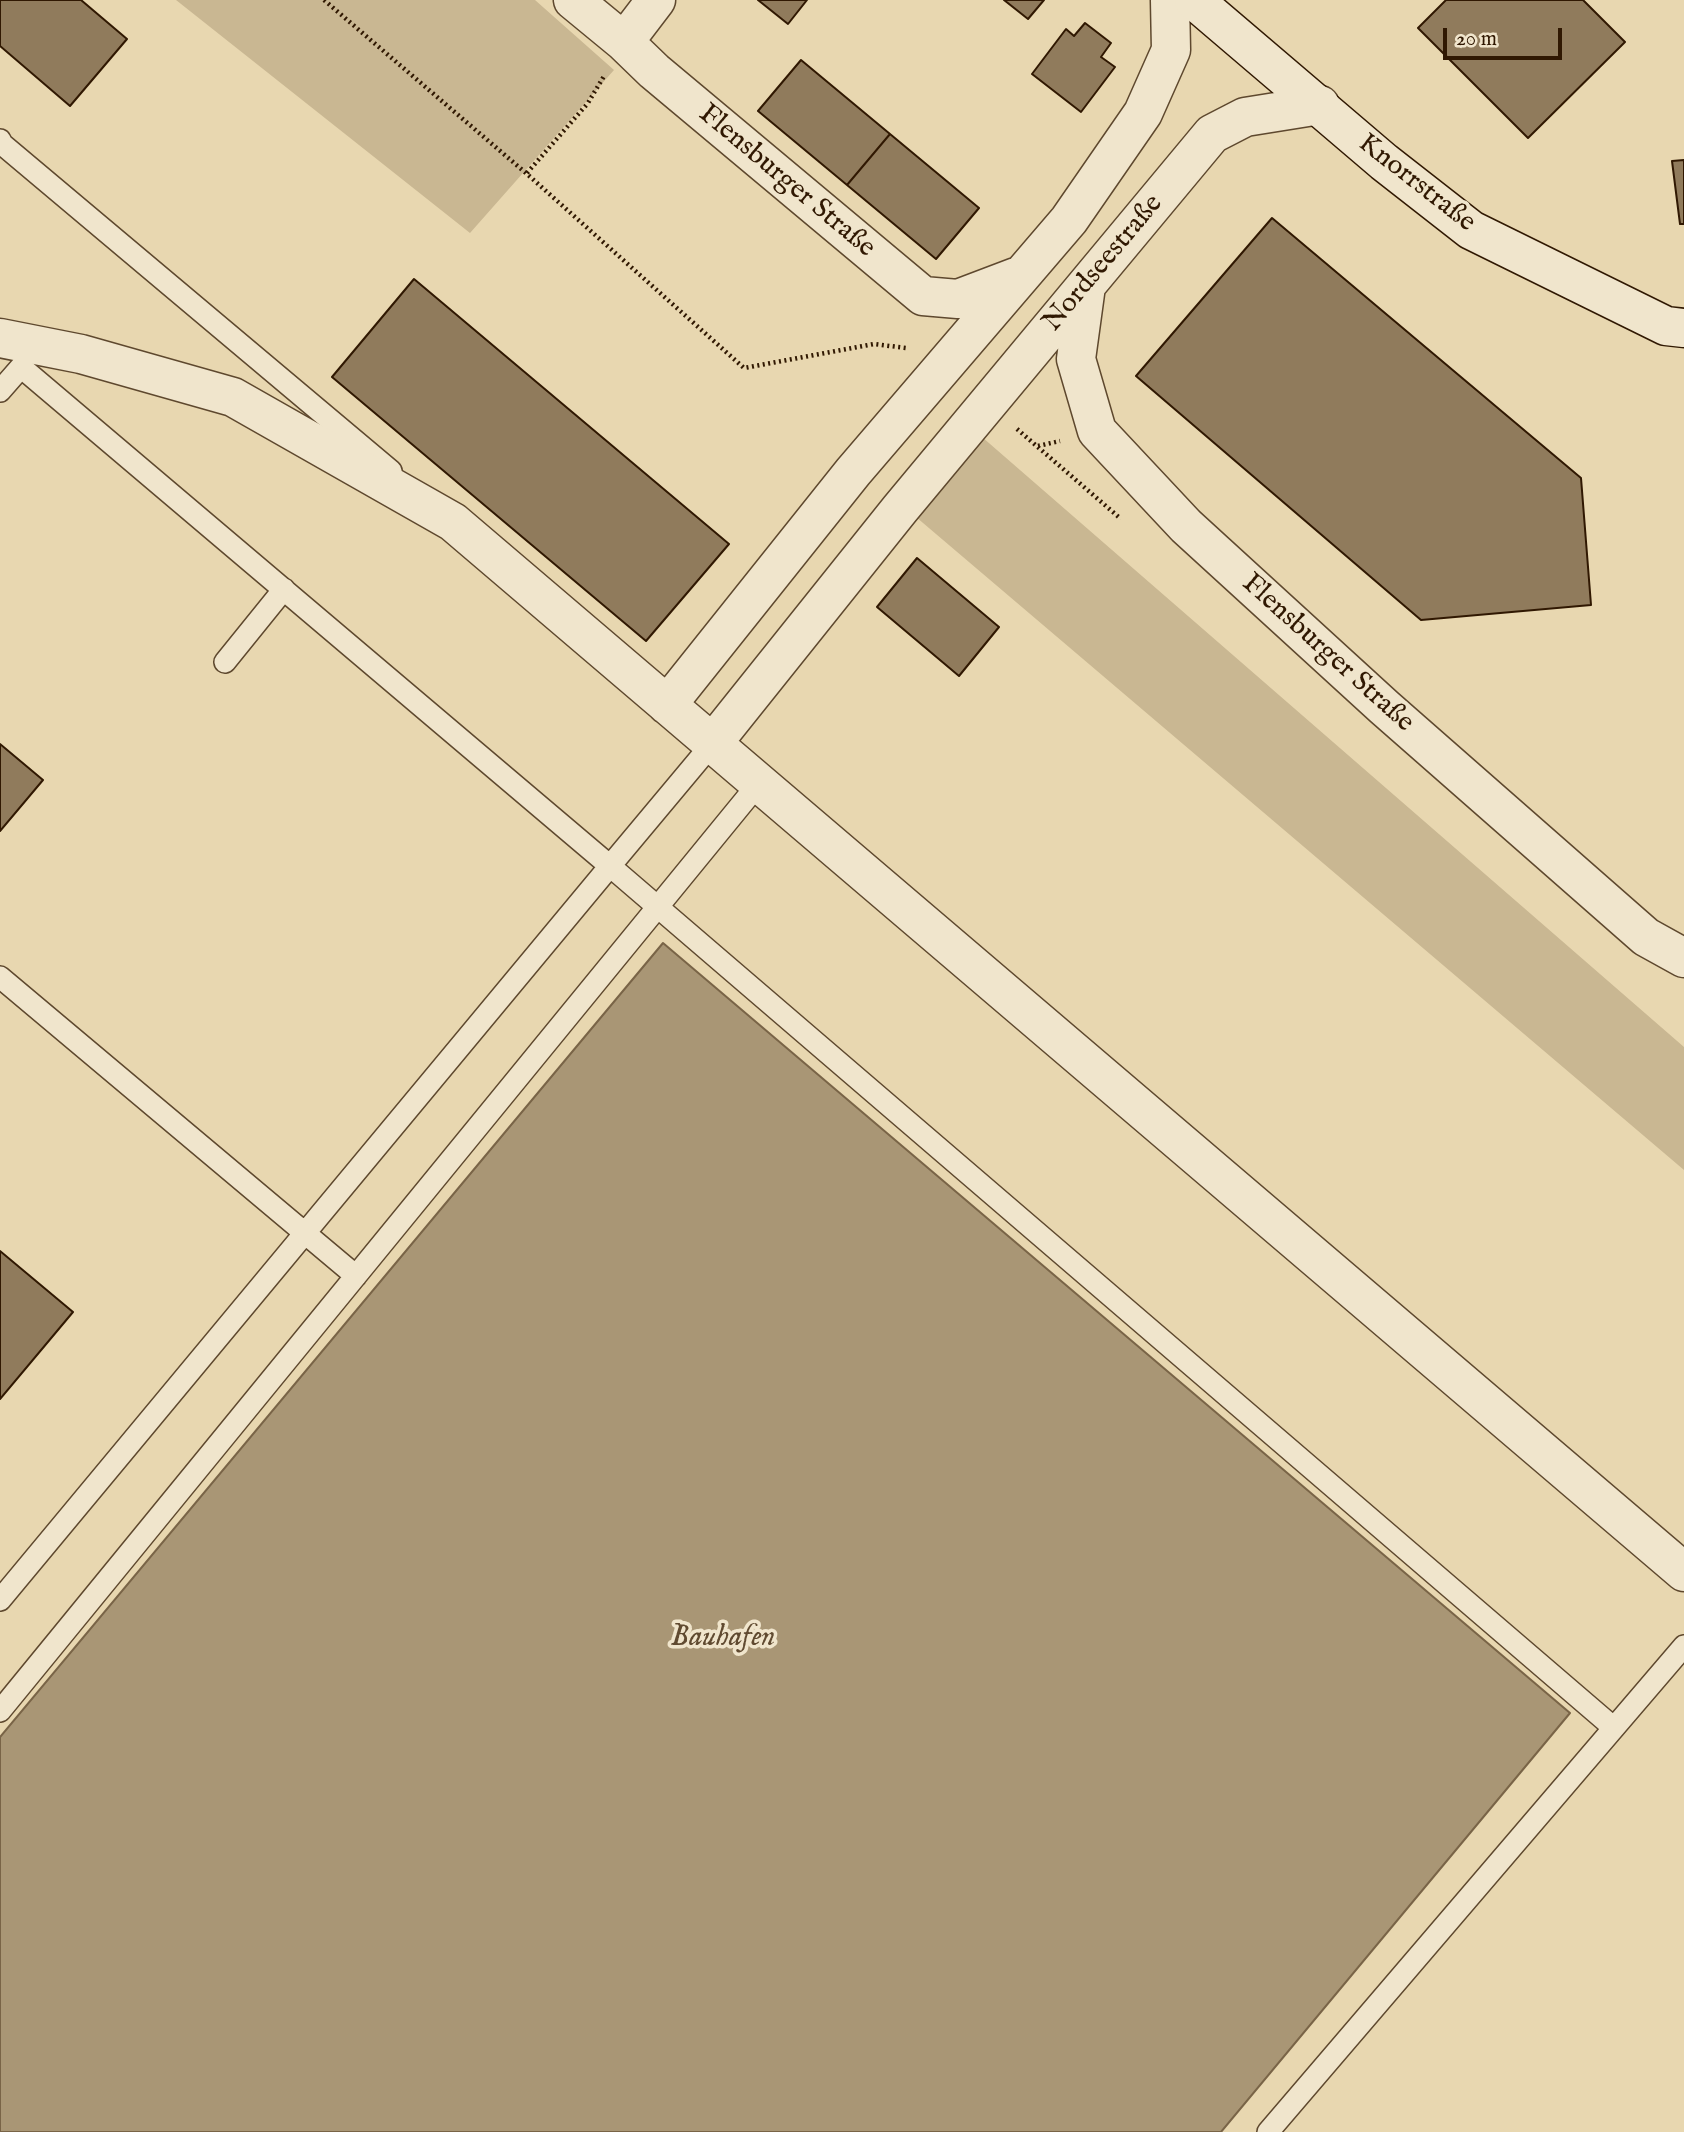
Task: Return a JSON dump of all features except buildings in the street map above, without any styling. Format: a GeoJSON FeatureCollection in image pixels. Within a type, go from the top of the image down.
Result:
{"type":"FeatureCollection","features":[{"type":"Feature","properties":{"kind":"street","name":"Flensburger Straße"},"geometry":{"type":"LineString","coordinates":[[573,0],[923,296],[958,299],[1021,275]]}},
{"type":"Feature","properties":{"kind":"street"},"geometry":{"type":"LineString","coordinates":[[624,42],[656,0]]}},
{"type":"Feature","properties":{"kind":"street","name":"Nordseestraße"},"geometry":{"type":"LineString","coordinates":[[667,705],[853,472],[1069,220],[1143,113],[1171,50],[1170,0]]}},
{"type":"Feature","properties":{"kind":"street","name":"Knorrstraße"},"geometry":{"type":"LineString","coordinates":[[1194,0],[1384,162],[1471,230],[1675,327]]}},
{"type":"Feature","properties":{"kind":"street","name":"Nordseestraße"},"geometry":{"type":"LineString","coordinates":[[712,744],[900,509],[1212,134],[1245,117],[1320,106]]}},
{"type":"Feature","properties":{"kind":"street","name":"Flensburger Straße"},"geometry":{"type":"LineString","coordinates":[[1086,286],[1076,359],[1097,431],[1186,526],[1374,698],[1647,937],[1684,958]]}},
{"type":"Feature","properties":{"kind":"street"},"geometry":{"type":"LineString","coordinates":[[10,353],[81,354],[233,397],[453,522],[1684,1572]]}},
{"type":"Feature","properties":{"kind":"street"},"geometry":{"type":"LineString","coordinates":[[878,443],[924,480]]}},
{"type":"Feature","properties":{"kind":"lane"},"geometry":{"type":"LineString","coordinates":[[0,140],[12,153],[453,522]]}},
{"type":"Feature","properties":{"kind":"lane"},"geometry":{"type":"LineString","coordinates":[[0,349],[10,353],[1614,1728]]}},
{"type":"Feature","properties":{"kind":"lane"},"geometry":{"type":"LineString","coordinates":[[0,391],[10,353]]}},
{"type":"Feature","properties":{"kind":"lane"},"geometry":{"type":"LineString","coordinates":[[225,662],[284,589]]}},
{"type":"Feature","properties":{"kind":"lane"},"geometry":{"type":"LineString","coordinates":[[0,1600],[712,744]]}},
{"type":"Feature","properties":{"kind":"lane"},"geometry":{"type":"LineString","coordinates":[[0,1711],[759,783]]}},
{"type":"Feature","properties":{"kind":"lane"},"geometry":{"type":"LineString","coordinates":[[0,977],[356,1276]]}},
{"type":"Feature","properties":{"kind":"lane"},"geometry":{"type":"LineString","coordinates":[[1268,2132],[1684,1646]]}},
{"type":"Feature","properties":{"kind":"path"},"geometry":{"type":"LineString","coordinates":[[324,0],[527,174],[744,368],[874,344],[901,346],[944,365]]}},
{"type":"Feature","properties":{"kind":"path"},"geometry":{"type":"LineString","coordinates":[[527,174],[588,103],[624,42]]}},
{"type":"Feature","properties":{"kind":"path"},"geometry":{"type":"LineString","coordinates":[[988,404],[1037,447]]}},
{"type":"Feature","properties":{"kind":"shaded area"},"geometry":{"type":"Polygon","coordinates":[[[176,0],[535,0],[614,70],[470,233],[176,0]]]}},
{"type":"Feature","properties":{"kind":"shaded area"},"geometry":{"type":"Polygon","coordinates":[[[982,437],[1684,1047],[1684,1170],[916,517],[982,437]]]}},
{"type":"Feature","properties":{"kind":"water","name":"Bauhafen"},"geometry":{"type":"Polygon","coordinates":[[[663,943],[1570,1713],[1221,2132],[0,2132],[0,1737],[663,943]]]}}]}
